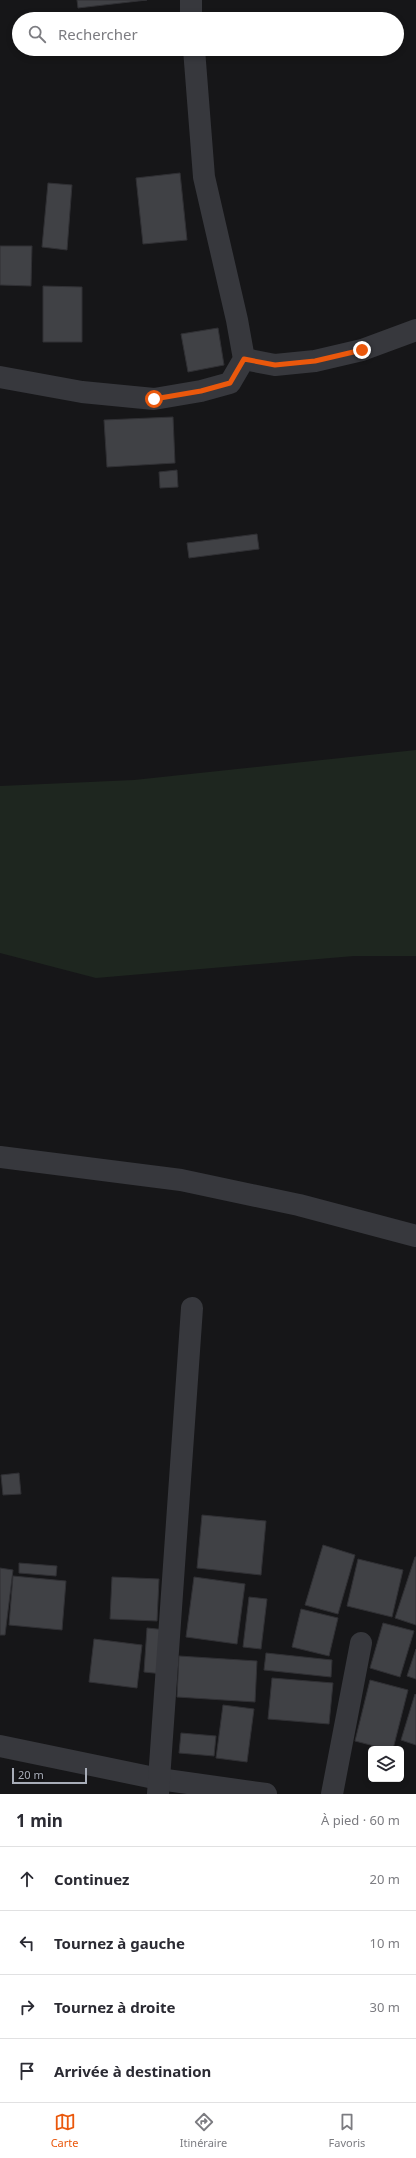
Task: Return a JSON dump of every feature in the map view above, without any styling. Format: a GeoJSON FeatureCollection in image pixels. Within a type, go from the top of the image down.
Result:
{"type":"FeatureCollection","features":[{"type":"Feature","properties":{"kind":"street"},"geometry":{"type":"LineString","coordinates":[[191,0],[191,12]]}},
{"type":"Feature","properties":{"kind":"street"},"geometry":{"type":"LineString","coordinates":[[0,377],[82,392],[154,399],[201,391],[230,383],[244,359],[237,320],[204,177],[195,56]]}},
{"type":"Feature","properties":{"kind":"street"},"geometry":{"type":"LineString","coordinates":[[244,359],[275,365],[315,361],[362,350],[416,330]]}},
{"type":"Feature","properties":{"kind":"street"},"geometry":{"type":"LineString","coordinates":[[0,1157],[181,1180],[299,1205],[416,1236]]}},
{"type":"Feature","properties":{"kind":"street"},"geometry":{"type":"LineString","coordinates":[[158,1787],[192,1308]]}},
{"type":"Feature","properties":{"kind":"street"},"geometry":{"type":"LineString","coordinates":[[332,1794],[361,1643]]}},
{"type":"Feature","properties":{"kind":"street"},"geometry":{"type":"LineString","coordinates":[[0,1746],[158,1787],[266,1794]]}},
{"type":"Feature","properties":{"kind":"shaded area"},"geometry":{"type":"Polygon","coordinates":[[[416,750],[416,956],[354,956],[96,978],[0,953],[0,786],[134,780],[416,750]]]}},
{"type":"Feature","properties":{"kind":"building"},"geometry":{"type":"Polygon","coordinates":[[[77,0],[147,0],[78,8],[77,0]]]}},
{"type":"Feature","properties":{"kind":"building"},"geometry":{"type":"Polygon","coordinates":[[[180,173],[187,240],[143,244],[136,178],[180,173]]]}},
{"type":"Feature","properties":{"kind":"building"},"geometry":{"type":"Polygon","coordinates":[[[48,183],[72,185],[67,250],[42,247],[48,183]]]}},
{"type":"Feature","properties":{"kind":"building"},"geometry":{"type":"Polygon","coordinates":[[[0,246],[32,246],[31,286],[0,285],[0,246]]]}},
{"type":"Feature","properties":{"kind":"building"},"geometry":{"type":"Polygon","coordinates":[[[43,286],[82,287],[82,342],[43,342],[43,286]]]}},
{"type":"Feature","properties":{"kind":"building"},"geometry":{"type":"Polygon","coordinates":[[[218,328],[224,365],[188,372],[181,334],[218,328]]]}},
{"type":"Feature","properties":{"kind":"building"},"geometry":{"type":"Polygon","coordinates":[[[173,417],[175,463],[107,467],[104,420],[173,417]]]}},
{"type":"Feature","properties":{"kind":"building"},"geometry":{"type":"Polygon","coordinates":[[[177,470],[178,487],[160,488],[159,472],[177,470]]]}},
{"type":"Feature","properties":{"kind":"building"},"geometry":{"type":"Polygon","coordinates":[[[257,534],[259,549],[189,558],[187,543],[257,534]]]}},
{"type":"Feature","properties":{"kind":"building"},"geometry":{"type":"Polygon","coordinates":[[[19,1473],[21,1494],[3,1495],[1,1475],[19,1473]]]}},
{"type":"Feature","properties":{"kind":"building"},"geometry":{"type":"Polygon","coordinates":[[[202,1515],[266,1521],[261,1575],[197,1568],[202,1515]]]}},
{"type":"Feature","properties":{"kind":"building"},"geometry":{"type":"Polygon","coordinates":[[[323,1545],[355,1555],[338,1614],[305,1605],[323,1545]]]}},
{"type":"Feature","properties":{"kind":"building"},"geometry":{"type":"Polygon","coordinates":[[[416,1557],[416,1625],[395,1618],[416,1557]]]}},
{"type":"Feature","properties":{"kind":"building"},"geometry":{"type":"Polygon","coordinates":[[[358,1559],[403,1570],[392,1617],[347,1606],[358,1559]]]}},
{"type":"Feature","properties":{"kind":"building"},"geometry":{"type":"Polygon","coordinates":[[[19,1563],[57,1566],[56,1576],[19,1573],[19,1563]]]}},
{"type":"Feature","properties":{"kind":"building"},"geometry":{"type":"Polygon","coordinates":[[[0,1568],[13,1570],[5,1635],[0,1635],[0,1568]]]}},
{"type":"Feature","properties":{"kind":"building"},"geometry":{"type":"Polygon","coordinates":[[[13,1576],[66,1581],[62,1630],[9,1625],[13,1576]]]}},
{"type":"Feature","properties":{"kind":"building"},"geometry":{"type":"Polygon","coordinates":[[[112,1577],[159,1579],[157,1621],[110,1619],[112,1577]]]}},
{"type":"Feature","properties":{"kind":"building"},"geometry":{"type":"Polygon","coordinates":[[[194,1577],[245,1584],[237,1644],[186,1637],[194,1577]]]}},
{"type":"Feature","properties":{"kind":"building"},"geometry":{"type":"Polygon","coordinates":[[[249,1597],[267,1599],[261,1649],[243,1647],[249,1597]]]}},
{"type":"Feature","properties":{"kind":"building"},"geometry":{"type":"Polygon","coordinates":[[[301,1609],[338,1618],[329,1656],[292,1647],[301,1609]]]}},
{"type":"Feature","properties":{"kind":"building"},"geometry":{"type":"Polygon","coordinates":[[[383,1623],[414,1631],[400,1677],[370,1668],[383,1623]]]}},
{"type":"Feature","properties":{"kind":"building"},"geometry":{"type":"Polygon","coordinates":[[[147,1628],[167,1630],[163,1674],[144,1672],[147,1628]]]}},
{"type":"Feature","properties":{"kind":"building"},"geometry":{"type":"Polygon","coordinates":[[[94,1639],[142,1645],[137,1688],[89,1682],[94,1639]]]}},
{"type":"Feature","properties":{"kind":"building"},"geometry":{"type":"Polygon","coordinates":[[[416,1649],[416,1679],[407,1676],[416,1649]]]}},
{"type":"Feature","properties":{"kind":"building"},"geometry":{"type":"Polygon","coordinates":[[[266,1653],[332,1660],[331,1677],[264,1670],[266,1653]]]}},
{"type":"Feature","properties":{"kind":"building"},"geometry":{"type":"Polygon","coordinates":[[[179,1656],[257,1661],[255,1702],[177,1697],[179,1656]]]}},
{"type":"Feature","properties":{"kind":"building"},"geometry":{"type":"Polygon","coordinates":[[[272,1678],[333,1683],[329,1724],[268,1719],[272,1678]]]}},
{"type":"Feature","properties":{"kind":"building"},"geometry":{"type":"Polygon","coordinates":[[[370,1680],[408,1690],[394,1746],[374,1746],[355,1741],[370,1680]]]}},
{"type":"Feature","properties":{"kind":"building"},"geometry":{"type":"Polygon","coordinates":[[[415,1694],[416,1695],[416,1745],[401,1740],[415,1694]]]}},
{"type":"Feature","properties":{"kind":"building"},"geometry":{"type":"Polygon","coordinates":[[[223,1705],[254,1709],[247,1762],[216,1758],[223,1705]]]}},
{"type":"Feature","properties":{"kind":"building"},"geometry":{"type":"Polygon","coordinates":[[[181,1733],[216,1736],[214,1756],[179,1753],[181,1733]]]}},
{"type":"Feature","properties":{"kind":"route"},"geometry":{"type":"LineString","coordinates":[[154,399],[201,391],[230,383],[244,359],[275,365],[315,361],[362,350]]}}]}
